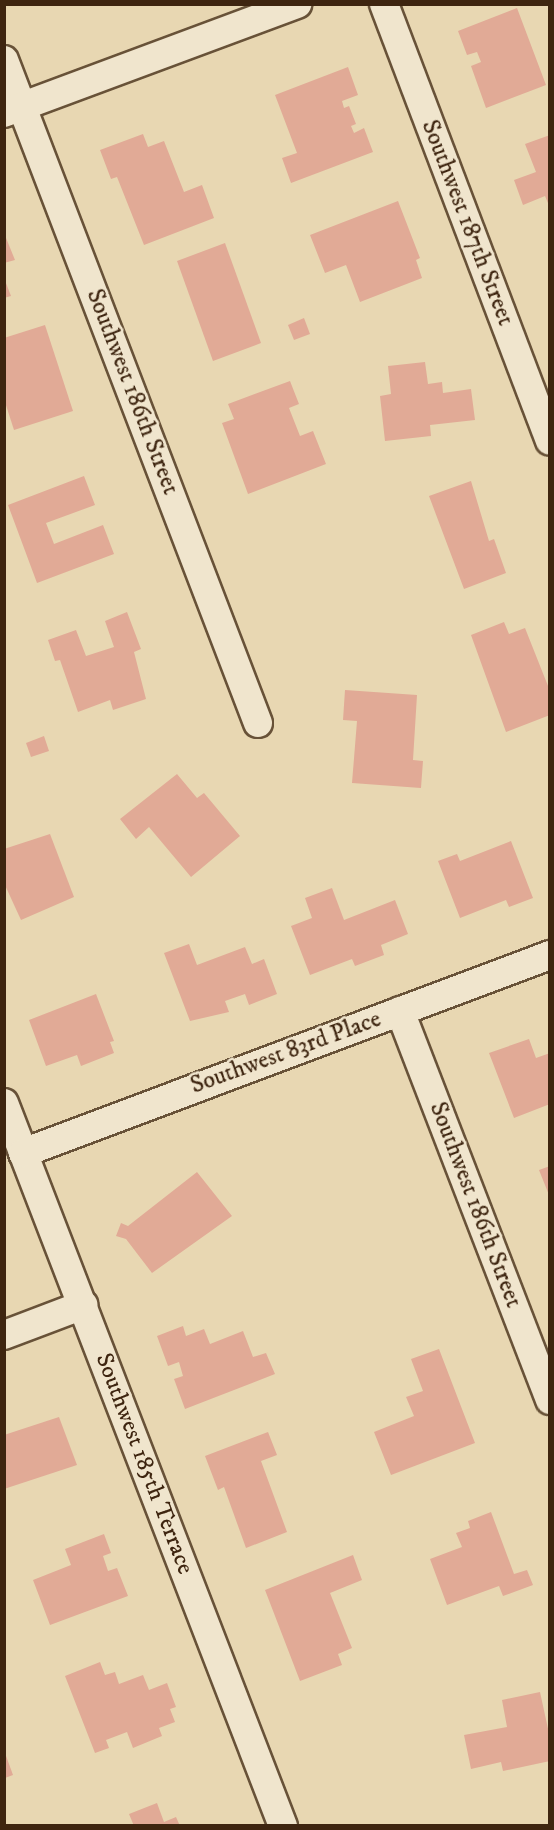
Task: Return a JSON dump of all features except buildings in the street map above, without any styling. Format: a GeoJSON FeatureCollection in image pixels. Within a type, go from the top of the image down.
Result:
{"type":"FeatureCollection","features":[{"type":"Feature","properties":{"kind":"street"},"geometry":{"type":"LineString","coordinates":[[13,109],[297,4]]}},
{"type":"Feature","properties":{"kind":"street","name":"Southwest 187th Street"},"geometry":{"type":"LineString","coordinates":[[384,4],[549,441]]}},
{"type":"Feature","properties":{"kind":"street","name":"Southwest 186th Street"},"geometry":{"type":"LineString","coordinates":[[4,60],[13,109],[258,723]]}},
{"type":"Feature","properties":{"kind":"street","name":"Southwest 83rd Place"},"geometry":{"type":"LineString","coordinates":[[23,1153],[549,955]]}},
{"type":"Feature","properties":{"kind":"street","name":"Southwest 186th Street"},"geometry":{"type":"LineString","coordinates":[[400,1011],[549,1400]]}},
{"type":"Feature","properties":{"kind":"street","name":"Southwest 185th Terrace"},"geometry":{"type":"LineString","coordinates":[[4,1103],[283,1826]]}},
{"type":"Feature","properties":{"kind":"street"},"geometry":{"type":"LineString","coordinates":[[4,1335],[83,1305]]}}]}
